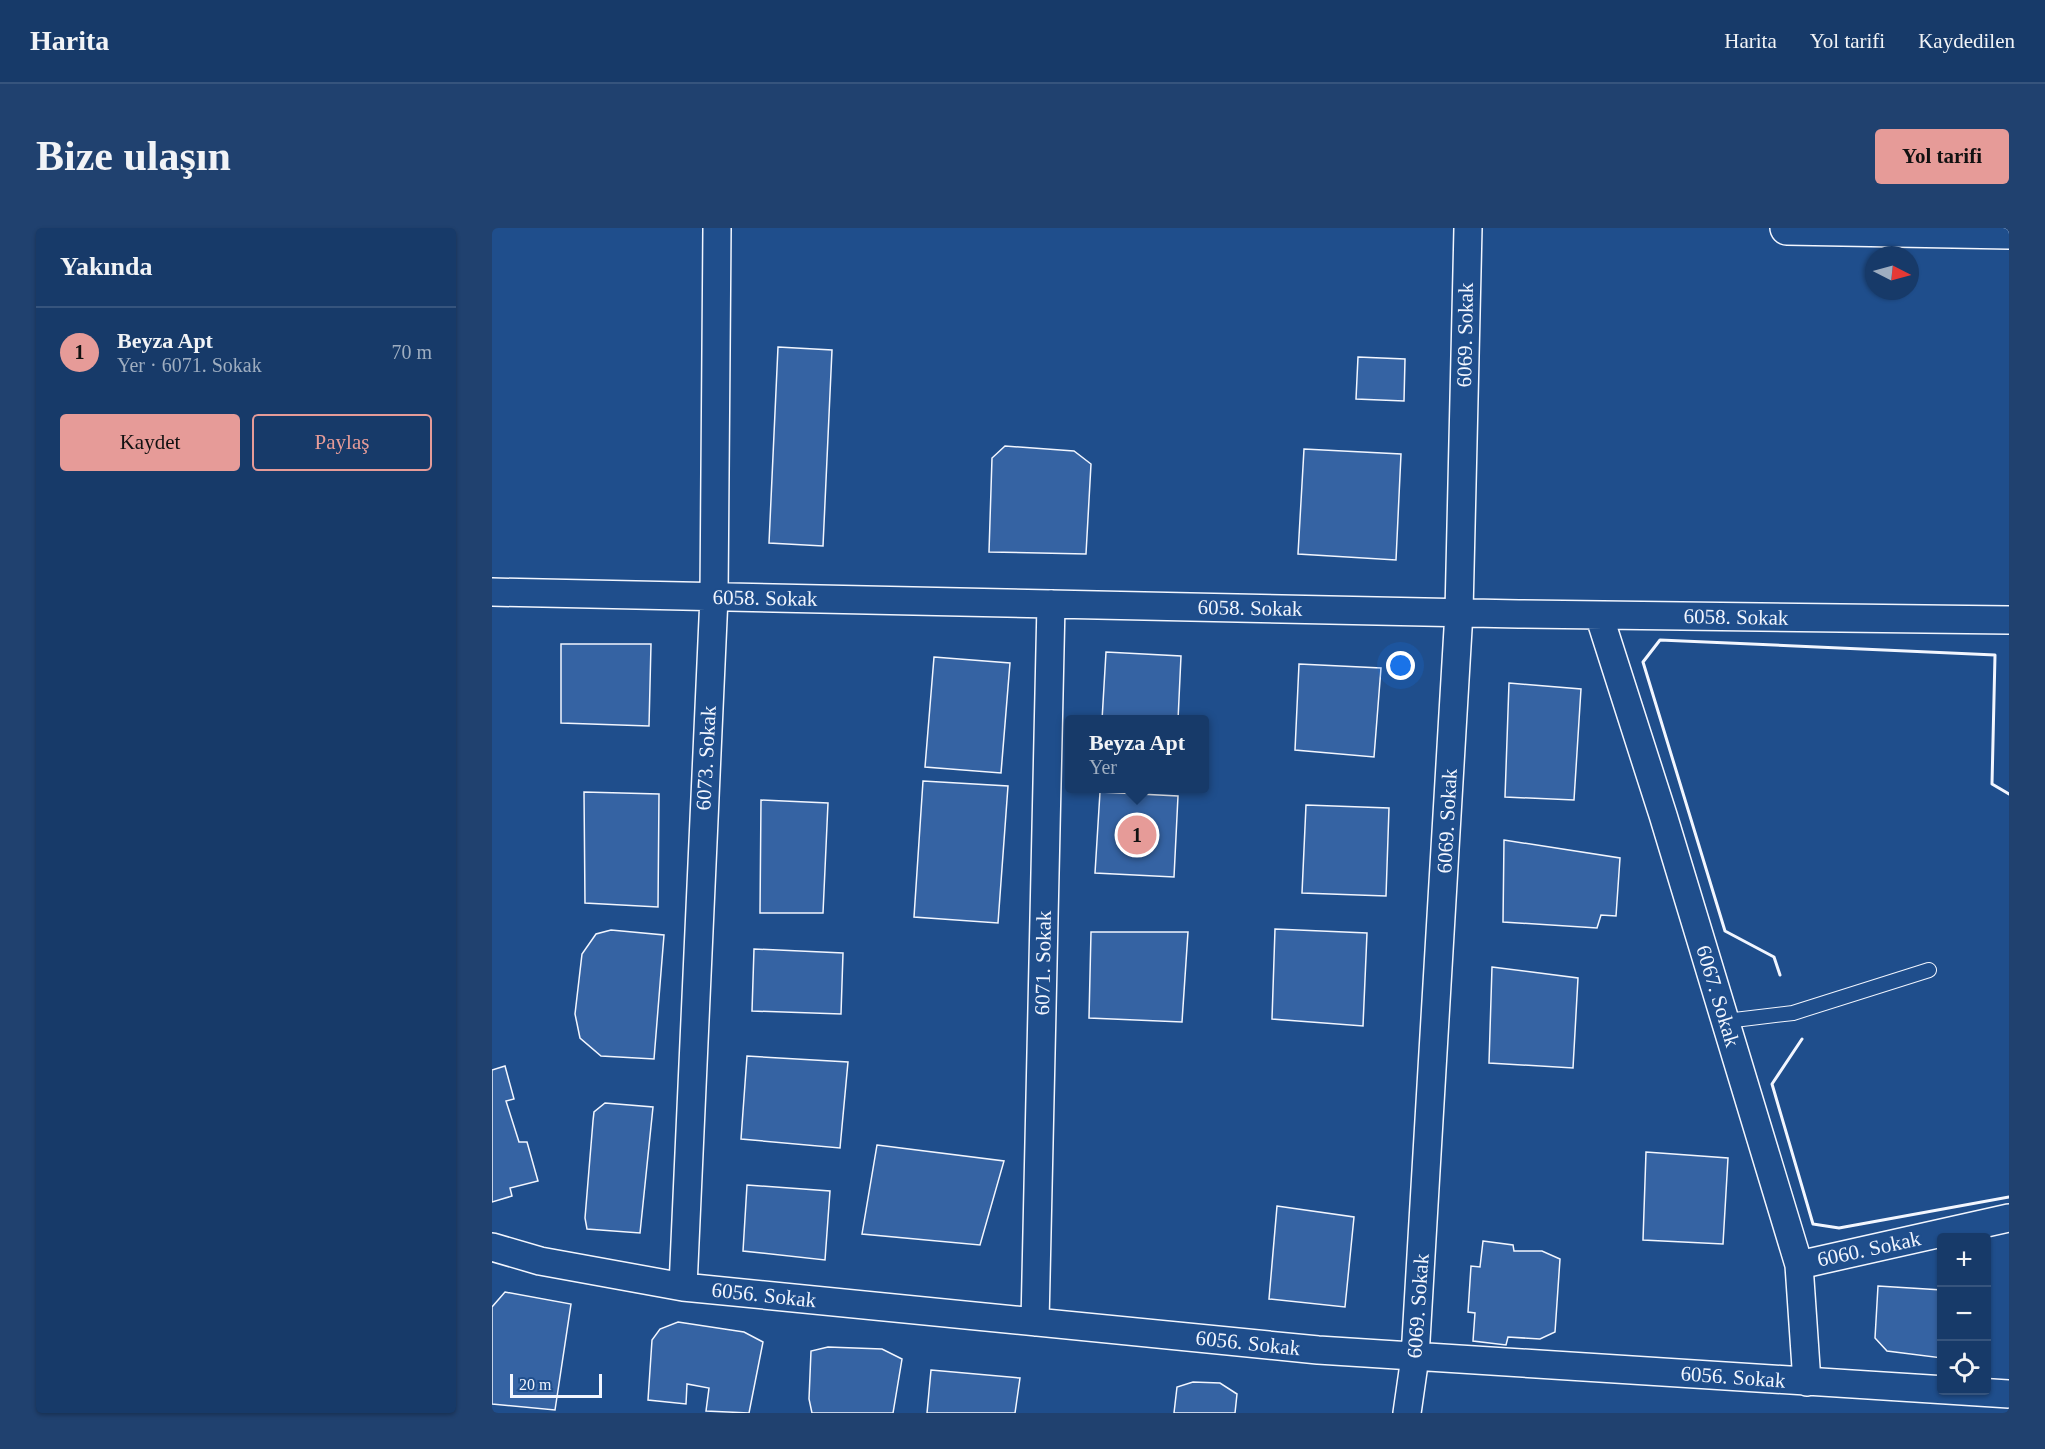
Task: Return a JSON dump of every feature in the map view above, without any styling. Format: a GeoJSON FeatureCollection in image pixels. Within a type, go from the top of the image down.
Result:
{"type":"FeatureCollection","features":[{"type":"Feature","properties":{"kind":"highway"},"geometry":{"type":"LineString","coordinates":[[1787,228],[2009,232]]}},
{"type":"Feature","properties":{"kind":"street","name":"6073. Sokak"},"geometry":{"type":"LineString","coordinates":[[683,1287],[714,597],[717,228]]}},
{"type":"Feature","properties":{"kind":"street","name":"6069. Sokak"},"geometry":{"type":"LineString","coordinates":[[1407,1413],[1415,1357],[1459,612],[1468,228]]}},
{"type":"Feature","properties":{"kind":"street","name":"6058. Sokak"},"geometry":{"type":"LineString","coordinates":[[492,592],[1599,615],[2009,620]]}},
{"type":"Feature","properties":{"kind":"street","name":"6071. Sokak"},"geometry":{"type":"LineString","coordinates":[[1035,1322],[1051,604]]}},
{"type":"Feature","properties":{"kind":"street","name":"6067. Sokak"},"geometry":{"type":"LineString","coordinates":[[1599,615],[1799,1265],[1806,1382]]}},
{"type":"Feature","properties":{"kind":"street","name":"6060. Sokak"},"geometry":{"type":"LineString","coordinates":[[1799,1265],[2009,1218]]}},
{"type":"Feature","properties":{"kind":"street","name":"6056. Sokak"},"geometry":{"type":"LineString","coordinates":[[492,1247],[540,1262],[683,1287],[1318,1350],[2009,1395]]}},
{"type":"Feature","properties":{"kind":"lane"},"geometry":{"type":"LineString","coordinates":[[1726,1022],[1793,1013],[1929,970]]}},
{"type":"Feature","properties":{"kind":"building"},"geometry":{"type":"Polygon","coordinates":[[[778,347],[832,350],[823,546],[769,543],[778,347]]]}},
{"type":"Feature","properties":{"kind":"building"},"geometry":{"type":"Polygon","coordinates":[[[1358,357],[1405,359],[1404,401],[1356,399],[1358,357]]]}},
{"type":"Feature","properties":{"kind":"building"},"geometry":{"type":"Polygon","coordinates":[[[1005,446],[1074,451],[1091,464],[1086,554],[989,552],[992,458],[1005,446]]]}},
{"type":"Feature","properties":{"kind":"building"},"geometry":{"type":"Polygon","coordinates":[[[1304,449],[1401,454],[1396,560],[1298,554],[1304,449]]]}},
{"type":"Feature","properties":{"kind":"building"},"geometry":{"type":"Polygon","coordinates":[[[561,644],[651,644],[649,726],[561,723],[561,644]]]}},
{"type":"Feature","properties":{"kind":"building"},"geometry":{"type":"Polygon","coordinates":[[[1106,652],[1181,656],[1178,715],[1102,715],[1106,652]]]}},
{"type":"Feature","properties":{"kind":"building"},"geometry":{"type":"Polygon","coordinates":[[[934,657],[1010,663],[1001,773],[925,767],[934,657]]]}},
{"type":"Feature","properties":{"kind":"building"},"geometry":{"type":"Polygon","coordinates":[[[1299,664],[1381,668],[1374,757],[1295,750],[1299,664]]]}},
{"type":"Feature","properties":{"kind":"building"},"geometry":{"type":"Polygon","coordinates":[[[1509,683],[1581,689],[1574,800],[1505,797],[1509,683]]]}},
{"type":"Feature","properties":{"kind":"building"},"geometry":{"type":"Polygon","coordinates":[[[923,781],[1008,786],[998,923],[914,917],[923,781]]]}},
{"type":"Feature","properties":{"kind":"building"},"geometry":{"type":"Polygon","coordinates":[[[584,792],[659,794],[658,907],[585,903],[584,792]]]}},
{"type":"Feature","properties":{"kind":"building"},"geometry":{"type":"Polygon","coordinates":[[[1100,793],[1178,796],[1174,877],[1095,873],[1100,793]]]}},
{"type":"Feature","properties":{"kind":"building"},"geometry":{"type":"Polygon","coordinates":[[[761,800],[828,803],[823,913],[760,913],[761,800]]]}},
{"type":"Feature","properties":{"kind":"building"},"geometry":{"type":"Polygon","coordinates":[[[1306,805],[1389,808],[1386,896],[1302,893],[1306,805]]]}},
{"type":"Feature","properties":{"kind":"building"},"geometry":{"type":"Polygon","coordinates":[[[1504,840],[1620,858],[1616,916],[1601,915],[1597,928],[1503,922],[1504,840]]]}},
{"type":"Feature","properties":{"kind":"building"},"geometry":{"type":"Polygon","coordinates":[[[1275,929],[1367,933],[1363,1026],[1272,1019],[1275,929]]]}},
{"type":"Feature","properties":{"kind":"building"},"geometry":{"type":"Polygon","coordinates":[[[611,930],[664,935],[654,1059],[601,1056],[580,1038],[575,1014],[582,954],[596,934],[611,930]]]}},
{"type":"Feature","properties":{"kind":"building"},"geometry":{"type":"Polygon","coordinates":[[[1091,932],[1188,932],[1182,1022],[1089,1018],[1091,932]]]}},
{"type":"Feature","properties":{"kind":"building"},"geometry":{"type":"Polygon","coordinates":[[[754,949],[843,953],[841,1014],[752,1011],[754,949]]]}},
{"type":"Feature","properties":{"kind":"building"},"geometry":{"type":"Polygon","coordinates":[[[1492,967],[1578,978],[1573,1068],[1489,1063],[1492,967]]]}},
{"type":"Feature","properties":{"kind":"building"},"geometry":{"type":"Polygon","coordinates":[[[747,1056],[848,1062],[840,1148],[741,1139],[747,1056]]]}},
{"type":"Feature","properties":{"kind":"building"},"geometry":{"type":"Polygon","coordinates":[[[505,1066],[514,1099],[506,1101],[519,1142],[527,1142],[538,1181],[510,1188],[512,1196],[492,1202],[492,1070],[505,1066]]]}},
{"type":"Feature","properties":{"kind":"building"},"geometry":{"type":"Polygon","coordinates":[[[605,1103],[653,1107],[640,1233],[587,1229],[585,1218],[594,1112],[605,1103]]]}},
{"type":"Feature","properties":{"kind":"building"},"geometry":{"type":"Polygon","coordinates":[[[877,1145],[1004,1161],[980,1245],[862,1234],[877,1145]]]}},
{"type":"Feature","properties":{"kind":"building"},"geometry":{"type":"Polygon","coordinates":[[[1646,1152],[1728,1158],[1723,1244],[1643,1240],[1646,1152]]]}},
{"type":"Feature","properties":{"kind":"building"},"geometry":{"type":"Polygon","coordinates":[[[747,1185],[830,1191],[825,1260],[743,1251],[747,1185]]]}},
{"type":"Feature","properties":{"kind":"building"},"geometry":{"type":"Polygon","coordinates":[[[1277,1206],[1354,1217],[1345,1307],[1269,1299],[1277,1206]]]}},
{"type":"Feature","properties":{"kind":"building"},"geometry":{"type":"Polygon","coordinates":[[[1483,1241],[1513,1245],[1514,1251],[1542,1251],[1560,1259],[1555,1332],[1540,1339],[1508,1337],[1506,1345],[1473,1341],[1475,1313],[1468,1312],[1471,1266],[1480,1267],[1483,1241]]]}},
{"type":"Feature","properties":{"kind":"building"},"geometry":{"type":"Polygon","coordinates":[[[1878,1286],[1937,1290],[1937,1357],[1887,1351],[1875,1338],[1878,1286]]]}},
{"type":"Feature","properties":{"kind":"building"},"geometry":{"type":"Polygon","coordinates":[[[505,1292],[571,1304],[555,1410],[492,1404],[492,1307],[505,1292]]]}},
{"type":"Feature","properties":{"kind":"building"},"geometry":{"type":"Polygon","coordinates":[[[678,1322],[744,1332],[763,1342],[749,1413],[706,1411],[709,1388],[687,1384],[686,1404],[648,1400],[652,1340],[660,1329],[678,1322]]]}},
{"type":"Feature","properties":{"kind":"building"},"geometry":{"type":"Polygon","coordinates":[[[828,1347],[882,1349],[902,1359],[893,1413],[812,1413],[809,1399],[811,1351],[828,1347]]]}},
{"type":"Feature","properties":{"kind":"building"},"geometry":{"type":"Polygon","coordinates":[[[931,1370],[1020,1378],[1015,1413],[927,1413],[931,1370]]]}},
{"type":"Feature","properties":{"kind":"building"},"geometry":{"type":"Polygon","coordinates":[[[1193,1382],[1220,1383],[1237,1394],[1235,1413],[1174,1413],[1177,1387],[1193,1382]]]}},
{"type":"Feature","properties":{"kind":"wall"},"geometry":{"type":"LineString","coordinates":[[1780,975],[1774,957],[1725,931],[1643,662],[1660,640],[1995,655],[1992,784],[2009,794]]}},
{"type":"Feature","properties":{"kind":"wall"},"geometry":{"type":"LineString","coordinates":[[1802,1039],[1772,1084],[1813,1224],[1839,1228],[2009,1197]]}},
{"type":"Feature","properties":{"kind":"place","name":"Beyza Apt"},"geometry":{"type":"Point","coordinates":[1137,835]}}]}
